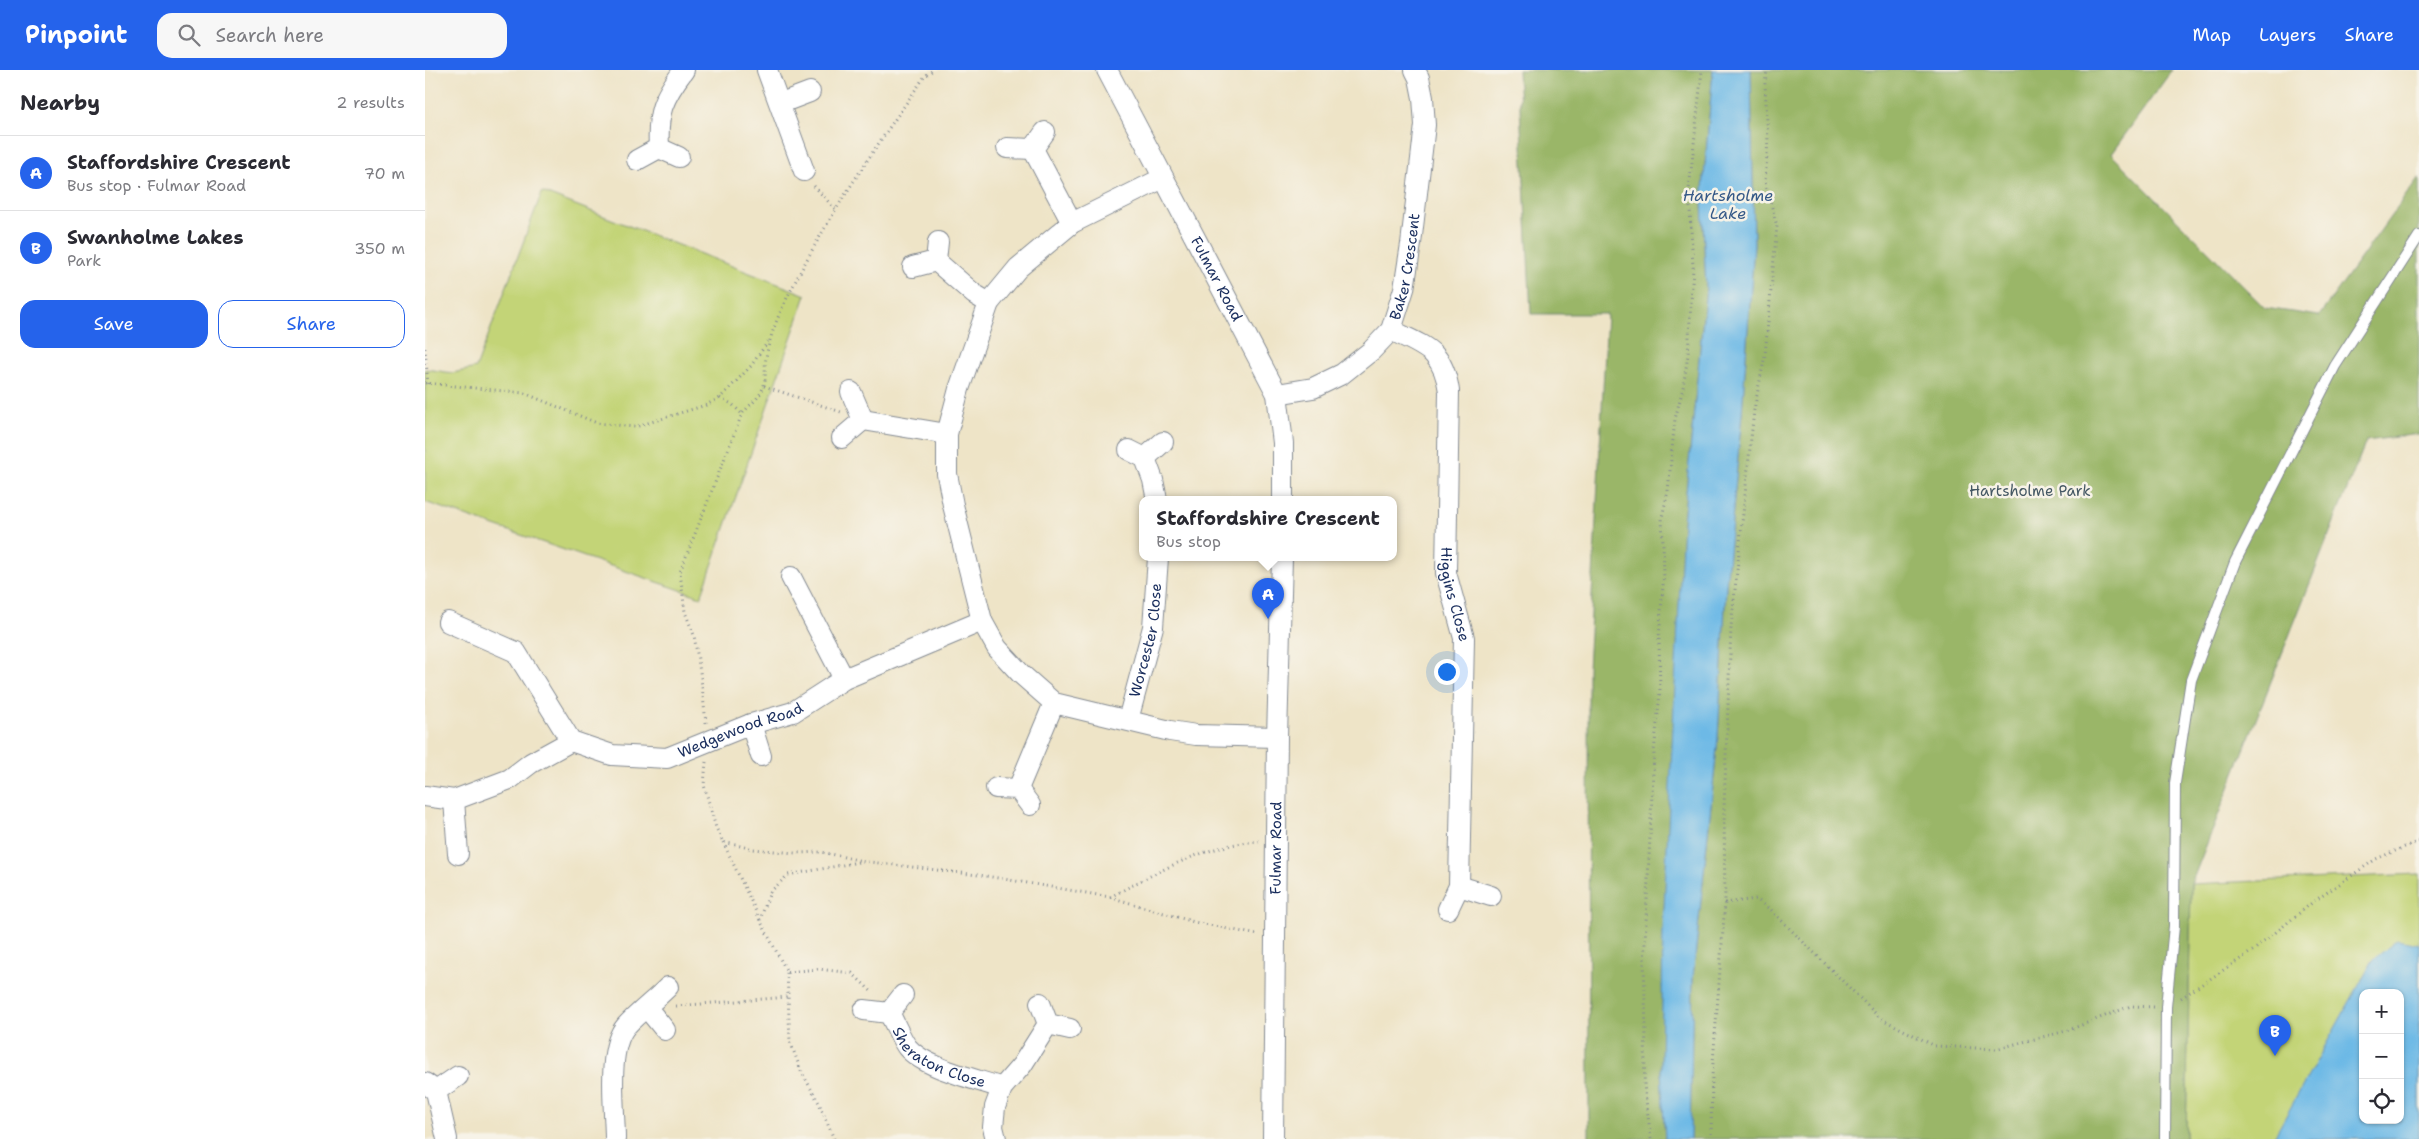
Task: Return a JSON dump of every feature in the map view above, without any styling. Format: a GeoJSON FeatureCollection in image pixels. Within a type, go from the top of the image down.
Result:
{"type":"FeatureCollection","features":[{"type":"Feature","properties":{"kind":"street"},"geometry":{"type":"LineString","coordinates":[[659,148],[657,124],[662,104],[684,70]]}},
{"type":"Feature","properties":{"kind":"street"},"geometry":{"type":"LineString","coordinates":[[767,70],[781,103],[804,171]]}},
{"type":"Feature","properties":{"kind":"street","name":"Fulmar Road"},"geometry":{"type":"LineString","coordinates":[[1107,70],[1277,394],[1283,443],[1283,496]]}},
{"type":"Feature","properties":{"kind":"street","name":"Baker Crescent"},"geometry":{"type":"LineString","coordinates":[[1277,394],[1313,388],[1342,374],[1371,351],[1391,330],[1404,289],[1425,125],[1423,98],[1419,78],[1415,70]]}},
{"type":"Feature","properties":{"kind":"street"},"geometry":{"type":"LineString","coordinates":[[781,103],[810,92]]}},
{"type":"Feature","properties":{"kind":"street"},"geometry":{"type":"LineString","coordinates":[[1033,149],[1045,132]]}},
{"type":"Feature","properties":{"kind":"street"},"geometry":{"type":"LineString","coordinates":[[659,148],[679,157]]}},
{"type":"Feature","properties":{"kind":"street"},"geometry":{"type":"LineString","coordinates":[[637,160],[659,148]]}},
{"type":"Feature","properties":{"kind":"street"},"geometry":{"type":"LineString","coordinates":[[1007,148],[1033,149]]}},
{"type":"Feature","properties":{"kind":"street"},"geometry":{"type":"LineString","coordinates":[[1033,149],[1072,222]]}},
{"type":"Feature","properties":{"kind":"street"},"geometry":{"type":"LineString","coordinates":[[1163,178],[1072,222],[1018,268],[989,303],[959,388],[947,434],[947,474],[953,506],[982,620],[997,648],[1021,674],[1054,703],[1170,731],[1196,735],[1277,737]]}},
{"type":"Feature","properties":{"kind":"street"},"geometry":{"type":"LineString","coordinates":[[913,267],[937,251],[974,294],[989,303]]}},
{"type":"Feature","properties":{"kind":"street","name":"Higgins Close"},"geometry":{"type":"LineString","coordinates":[[1391,330],[1422,346],[1437,357],[1446,372],[1449,391],[1446,573],[1464,638],[1459,886],[1448,909]]}},
{"type":"Feature","properties":{"kind":"street"},"geometry":{"type":"LineString","coordinates":[[851,392],[863,420]]}},
{"type":"Feature","properties":{"kind":"street"},"geometry":{"type":"LineString","coordinates":[[863,420],[947,434]]}},
{"type":"Feature","properties":{"kind":"street"},"geometry":{"type":"LineString","coordinates":[[842,438],[863,420]]}},
{"type":"Feature","properties":{"kind":"street"},"geometry":{"type":"LineString","coordinates":[[1156,496],[1153,480],[1137,454],[1163,442]]}},
{"type":"Feature","properties":{"kind":"street","name":"Worcester Close"},"geometry":{"type":"LineString","coordinates":[[1128,720],[1153,627],[1158,561]]}},
{"type":"Feature","properties":{"kind":"street","name":"Fulmar Road"},"geometry":{"type":"LineString","coordinates":[[1273,1139],[1277,737],[1282,561]]}},
{"type":"Feature","properties":{"kind":"street"},"geometry":{"type":"LineString","coordinates":[[791,576],[844,679]]}},
{"type":"Feature","properties":{"kind":"street","name":"Wedgewood Road"},"geometry":{"type":"LineString","coordinates":[[571,741],[612,754],[667,758],[751,724],[793,712],[844,679],[982,620]]}},
{"type":"Feature","properties":{"kind":"street"},"geometry":{"type":"LineString","coordinates":[[425,796],[454,800],[510,779],[531,763],[571,741],[516,652],[449,622]]}},
{"type":"Feature","properties":{"kind":"street"},"geometry":{"type":"LineString","coordinates":[[996,788],[1024,797],[1054,703]]}},
{"type":"Feature","properties":{"kind":"street"},"geometry":{"type":"LineString","coordinates":[[751,724],[761,756]]}},
{"type":"Feature","properties":{"kind":"street"},"geometry":{"type":"LineString","coordinates":[[454,800],[459,854]]}},
{"type":"Feature","properties":{"kind":"street"},"geometry":{"type":"LineString","coordinates":[[1459,886],[1491,896]]}},
{"type":"Feature","properties":{"kind":"street"},"geometry":{"type":"LineString","coordinates":[[615,1139],[614,1057],[618,1042],[625,1027],[668,987]]}},
{"type":"Feature","properties":{"kind":"street","name":"Sheraton Close"},"geometry":{"type":"LineString","coordinates":[[889,1012],[903,995]]}},
{"type":"Feature","properties":{"kind":"street"},"geometry":{"type":"LineString","coordinates":[[1040,1003],[1048,1024]]}},
{"type":"Feature","properties":{"kind":"street"},"geometry":{"type":"LineString","coordinates":[[647,1008],[665,1030]]}},
{"type":"Feature","properties":{"kind":"street","name":"Sheraton Close"},"geometry":{"type":"LineString","coordinates":[[865,1010],[889,1012]]}},
{"type":"Feature","properties":{"kind":"street","name":"Sheraton Close"},"geometry":{"type":"LineString","coordinates":[[889,1012],[908,1047],[919,1057],[937,1066],[1002,1088]]}},
{"type":"Feature","properties":{"kind":"street"},"geometry":{"type":"LineString","coordinates":[[1048,1024],[1070,1028]]}},
{"type":"Feature","properties":{"kind":"street"},"geometry":{"type":"LineString","coordinates":[[997,1139],[993,1127],[995,1107],[1002,1088],[1022,1065],[1048,1024]]}},
{"type":"Feature","properties":{"kind":"street"},"geometry":{"type":"LineString","coordinates":[[447,1139],[430,1087],[458,1076]]}},
{"type":"Feature","properties":{"kind":"lane"},"geometry":{"type":"LineString","coordinates":[[2165,1139],[2166,1007],[2174,926],[2175,783],[2191,680],[2235,562],[2335,366],[2419,236]]}},
{"type":"Feature","properties":{"kind":"path"},"geometry":{"type":"LineString","coordinates":[[834,1139],[819,1103],[801,1071],[790,1041],[787,972],[716,828],[704,785],[708,741],[701,678],[694,635],[685,612],[680,572],[742,414],[758,398],[764,386],[765,360],[771,337],[790,291],[835,209],[925,76],[933,70]]}},
{"type":"Feature","properties":{"kind":"path"},"geometry":{"type":"LineString","coordinates":[[1651,1139],[1644,1085],[1646,1031],[1644,963],[1654,752],[1660,692],[1659,639],[1664,572],[1662,517],[1668,491],[1675,419],[1683,388],[1688,355],[1693,267],[1689,190],[1702,70]]}},
{"type":"Feature","properties":{"kind":"path"},"geometry":{"type":"LineString","coordinates":[[1711,1139],[1712,1076],[1725,903],[1724,808],[1731,626],[1754,410],[1765,355],[1777,226],[1765,182],[1768,141],[1765,84],[1767,70]]}},
{"type":"Feature","properties":{"kind":"path"},"geometry":{"type":"LineString","coordinates":[[804,171],[819,192],[835,209]]}},
{"type":"Feature","properties":{"kind":"path"},"geometry":{"type":"LineString","coordinates":[[425,348],[427,384],[524,394],[597,424],[635,427],[706,405],[720,398],[751,366],[771,337]]}},
{"type":"Feature","properties":{"kind":"path"},"geometry":{"type":"LineString","coordinates":[[764,386],[863,420]]}},
{"type":"Feature","properties":{"kind":"path"},"geometry":{"type":"LineString","coordinates":[[720,398],[732,404],[742,414]]}},
{"type":"Feature","properties":{"kind":"path"},"geometry":{"type":"LineString","coordinates":[[1110,897],[1168,866],[1201,852],[1235,843],[1277,840]]}},
{"type":"Feature","properties":{"kind":"path"},"geometry":{"type":"LineString","coordinates":[[1725,903],[1756,899],[1771,910],[1880,1018],[1935,1046],[1996,1049],[2066,1031],[2131,1006],[2166,1007],[2254,950],[2313,902],[2376,859],[2419,841]]}},
{"type":"Feature","properties":{"kind":"path"},"geometry":{"type":"LineString","coordinates":[[723,842],[753,849],[795,853],[822,852],[862,861],[986,876],[1110,897],[1194,922],[1276,939]]}},
{"type":"Feature","properties":{"kind":"path"},"geometry":{"type":"LineString","coordinates":[[760,920],[770,892],[788,875],[823,870],[862,861]]}},
{"type":"Feature","properties":{"kind":"path"},"geometry":{"type":"LineString","coordinates":[[787,972],[818,969],[852,974],[867,986],[889,1012]]}},
{"type":"Feature","properties":{"kind":"path"},"geometry":{"type":"LineString","coordinates":[[647,1008],[788,998]]}},
{"type":"Feature","properties":{"kind":"green space"},"geometry":{"type":"Polygon","coordinates":[[[1518,70],[1713,70],[1702,201],[1706,288],[1683,523],[1661,1071],[1665,1139],[1589,1139],[1588,670],[1607,314],[1531,314],[1518,70]]]}},
{"type":"Feature","properties":{"kind":"green space","name":"Hartsholme Park"},"geometry":{"type":"Polygon","coordinates":[[[1751,70],[2172,70],[2111,154],[2265,308],[2319,316],[2419,177],[2419,434],[2366,441],[2191,884],[2186,1139],[1690,1139],[1693,977],[1718,738],[1726,586],[1742,413],[1754,244],[1751,70]]]}},
{"type":"Feature","properties":{"kind":"green space"},"geometry":{"type":"Polygon","coordinates":[[[542,192],[806,295],[701,597],[425,502],[425,369],[453,373],[476,368],[542,192]]]}},
{"type":"Feature","properties":{"kind":"green space"},"geometry":{"type":"Polygon","coordinates":[[[2419,874],[2419,1139],[2186,1139],[2191,884],[2419,874]]]}},
{"type":"Feature","properties":{"kind":"water","name":"Hartsholme Lake"},"geometry":{"type":"Polygon","coordinates":[[[1713,70],[1751,70],[1754,244],[1742,413],[1726,586],[1718,738],[1693,977],[1690,1139],[1665,1139],[1661,1071],[1663,928],[1683,523],[1706,288],[1702,201],[1713,70]]]}},
{"type":"Feature","properties":{"kind":"water"},"geometry":{"type":"Polygon","coordinates":[[[2397,940],[2419,944],[2419,1139],[2273,1139],[2373,960],[2397,940]]]}},
{"type":"Feature","properties":{"kind":"place","name":"Staffordshire Crescent"},"geometry":{"type":"Point","coordinates":[1268,619]}},
{"type":"Feature","properties":{"kind":"place","name":"Swanholme Lakes"},"geometry":{"type":"Point","coordinates":[2275,1056]}}]}
